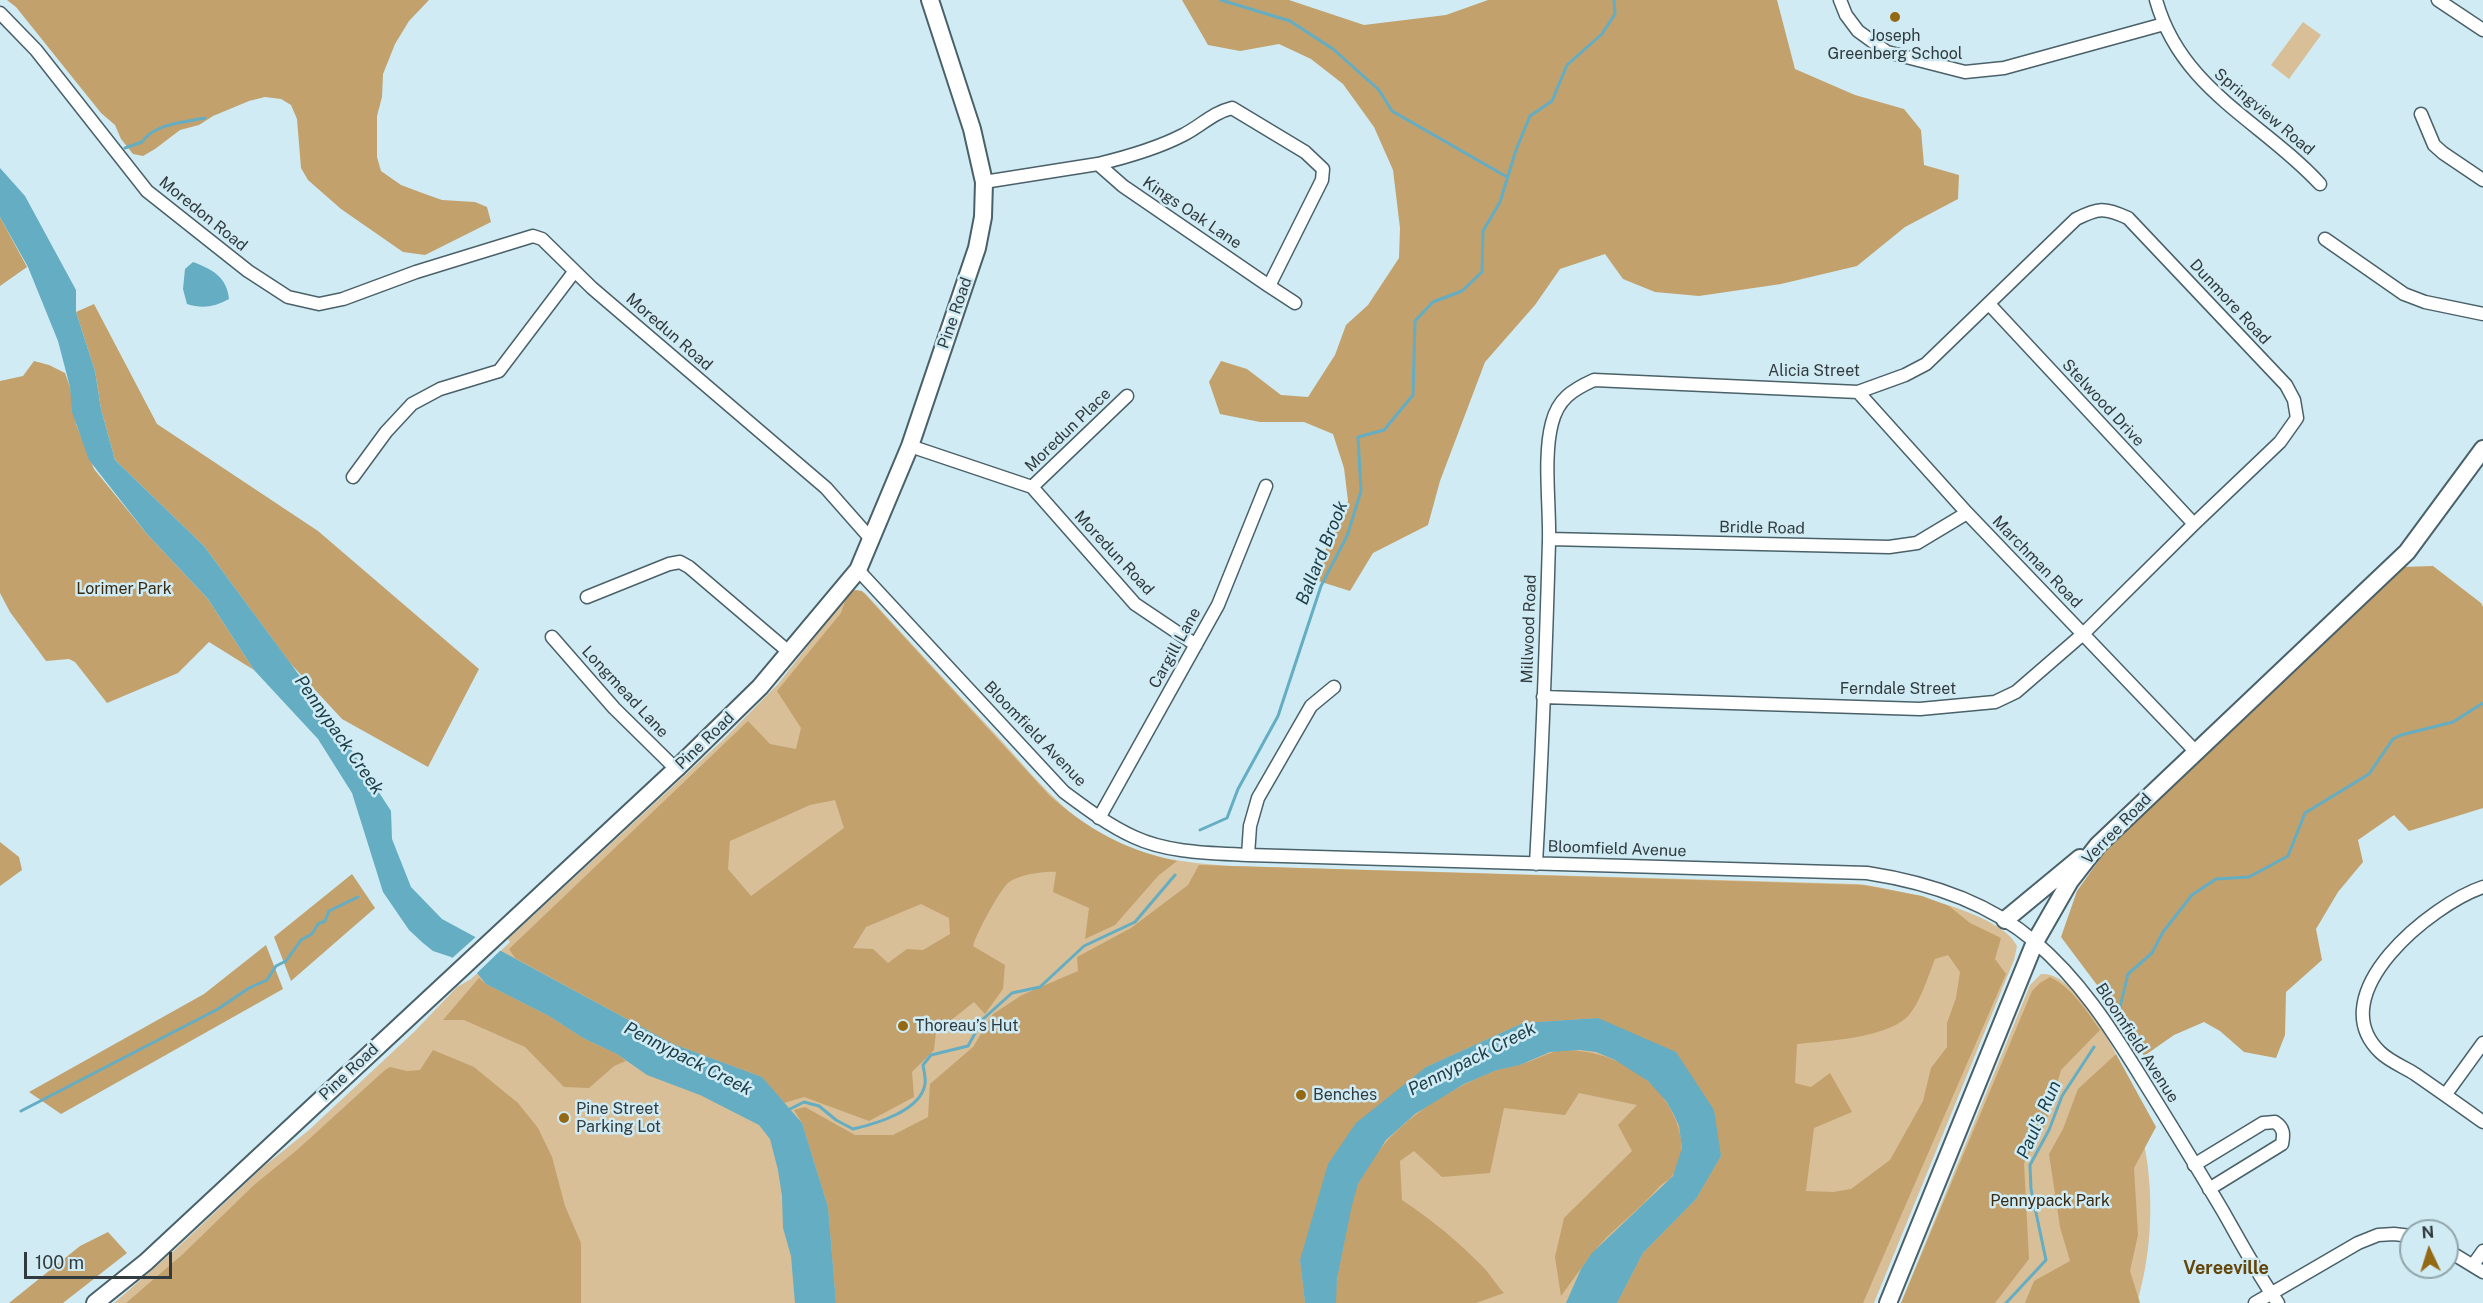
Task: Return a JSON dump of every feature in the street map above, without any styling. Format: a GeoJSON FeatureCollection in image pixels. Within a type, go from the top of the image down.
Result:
{"type":"FeatureCollection","features":[{"type":"Feature","properties":{"kind":"street","name":"Pine Road"},"geometry":{"type":"LineString","coordinates":[[95,1303],[146,1262],[676,769],[760,687],[858,570],[910,446],[977,248],[982,218],[984,182],[972,129],[930,0]]}},
{"type":"Feature","properties":{"kind":"street"},"geometry":{"type":"LineString","coordinates":[[1840,0],[1846,15],[1858,31],[1887,52],[1965,72],[2004,68],[2164,24]]}},
{"type":"Feature","properties":{"kind":"street","name":"Springview Road"},"geometry":{"type":"LineString","coordinates":[[2156,0],[2164,24],[2179,53],[2194,73],[2224,103],[2297,159],[2320,184]]}},
{"type":"Feature","properties":{"kind":"street"},"geometry":{"type":"LineString","coordinates":[[2438,0],[2483,30]]}},
{"type":"Feature","properties":{"kind":"street","name":"Moredon Road"},"geometry":{"type":"LineString","coordinates":[[0,13],[36,50],[147,191],[248,271],[288,297],[319,304],[343,299],[416,272]]}},
{"type":"Feature","properties":{"kind":"street","name":"Kings Oak Lane"},"geometry":{"type":"LineString","coordinates":[[984,182],[1098,164],[1176,139],[1218,111],[1232,108],[1305,152],[1323,169],[1322,180],[1269,286]]}},
{"type":"Feature","properties":{"kind":"street"},"geometry":{"type":"LineString","coordinates":[[2421,114],[2434,145],[2483,180]]}},
{"type":"Feature","properties":{"kind":"street","name":"Kings Oak Lane"},"geometry":{"type":"LineString","coordinates":[[1098,164],[1123,186],[1295,303]]}},
{"type":"Feature","properties":{"kind":"street","name":"Alicia Street"},"geometry":{"type":"LineString","coordinates":[[1562,399],[1576,388],[1594,380],[1858,392],[1905,375],[1926,364],[2076,219],[2096,209],[2112,211]]}},
{"type":"Feature","properties":{"kind":"street","name":"Dunmore Road"},"geometry":{"type":"LineString","coordinates":[[2112,211],[2128,218],[2286,385],[2294,399],[2297,418],[2289,430]]}},
{"type":"Feature","properties":{"kind":"street","name":"Moredun Road"},"geometry":{"type":"LineString","coordinates":[[416,272],[533,236],[542,239],[574,272],[826,488],[871,539]]}},
{"type":"Feature","properties":{"kind":"street"},"geometry":{"type":"LineString","coordinates":[[2325,239],[2404,294],[2425,302],[2483,314]]}},
{"type":"Feature","properties":{"kind":"street"},"geometry":{"type":"LineString","coordinates":[[353,477],[386,432],[412,404],[440,389],[499,371],[574,272]]}},
{"type":"Feature","properties":{"kind":"street","name":"Stelwood Drive"},"geometry":{"type":"LineString","coordinates":[[1989,304],[2194,524]]}},
{"type":"Feature","properties":{"kind":"street","name":"Marchman Road"},"geometry":{"type":"LineString","coordinates":[[1858,392],[1966,513],[2195,751]]}},
{"type":"Feature","properties":{"kind":"street","name":"Moredun Place"},"geometry":{"type":"LineString","coordinates":[[1032,488],[1127,396]]}},
{"type":"Feature","properties":{"kind":"street","name":"Millwood Road"},"geometry":{"type":"LineString","coordinates":[[1536,864],[1549,539],[1549,446],[1552,424],[1562,399]]}},
{"type":"Feature","properties":{"kind":"street","name":"Ferndale Street"},"geometry":{"type":"LineString","coordinates":[[1543,697],[1920,709],[1995,702],[2016,692],[2083,634],[2280,442],[2289,430]]}},
{"type":"Feature","properties":{"kind":"street","name":"Moredun Road"},"geometry":{"type":"LineString","coordinates":[[910,446],[1032,488],[1135,604],[1196,645]]}},
{"type":"Feature","properties":{"kind":"street","name":"Verree Road"},"geometry":{"type":"LineString","coordinates":[[1888,1303],[2035,942],[2070,881],[2098,845],[2407,552],[2483,449]]}},
{"type":"Feature","properties":{"kind":"street","name":"Cargill Lane"},"geometry":{"type":"LineString","coordinates":[[1099,818],[1218,605],[1266,486]]}},
{"type":"Feature","properties":{"kind":"street","name":"Bridle Road"},"geometry":{"type":"LineString","coordinates":[[1549,539],[1889,547],[1917,543],[1966,513]]}},
{"type":"Feature","properties":{"kind":"street"},"geometry":{"type":"LineString","coordinates":[[587,597],[669,564],[680,562],[689,567],[790,653]]}},
{"type":"Feature","properties":{"kind":"street","name":"Bloomfield Avenue"},"geometry":{"type":"LineString","coordinates":[[858,570],[1064,792],[1099,818],[1136,838],[1163,846],[1248,855],[1867,873],[1899,878],[1940,890],[2005,920],[2035,942],[2083,990],[2115,1035],[2274,1298]]}},
{"type":"Feature","properties":{"kind":"street","name":"Longmead Lane"},"geometry":{"type":"LineString","coordinates":[[552,637],[614,708],[676,769]]}},
{"type":"Feature","properties":{"kind":"street"},"geometry":{"type":"LineString","coordinates":[[1248,855],[1250,826],[1258,798],[1311,706],[1334,687]]}},
{"type":"Feature","properties":{"kind":"street"},"geometry":{"type":"LineString","coordinates":[[2005,920],[2098,845]]}},
{"type":"Feature","properties":{"kind":"street"},"geometry":{"type":"LineString","coordinates":[[2483,887],[2465,893],[2436,911],[2395,946],[2379,969],[2363,1002],[2366,1031],[2380,1052],[2483,1122]]}},
{"type":"Feature","properties":{"kind":"street"},"geometry":{"type":"LineString","coordinates":[[2445,1094],[2483,1043]]}},
{"type":"Feature","properties":{"kind":"street"},"geometry":{"type":"LineString","coordinates":[[2194,1165],[2264,1123],[2275,1122],[2281,1126],[2284,1134],[2282,1144],[2209,1189]]}},
{"type":"Feature","properties":{"kind":"street"},"geometry":{"type":"LineString","coordinates":[[2254,1303],[2274,1298],[2358,1243],[2378,1235],[2399,1235]]}},
{"type":"Feature","properties":{"kind":"street"},"geometry":{"type":"LineString","coordinates":[[2459,1257],[2478,1269],[2483,1251]]}},
{"type":"Feature","properties":{"kind":"green space"},"geometry":{"type":"Polygon","coordinates":[[[7,0],[429,0],[409,21],[395,44],[383,74],[382,97],[377,116],[377,157],[381,171],[401,185],[442,200],[475,202],[487,207],[491,222],[425,255],[403,252],[341,209],[308,180],[301,168],[297,119],[291,105],[281,99],[265,97],[249,101],[213,116],[199,125],[180,130],[143,156],[133,154],[121,139],[115,125],[101,113],[16,7],[7,0]]]}},
{"type":"Feature","properties":{"kind":"green space"},"geometry":{"type":"Polygon","coordinates":[[[1182,0],[1289,0],[1364,25],[1446,15],[1488,0],[1777,0],[1795,69],[1855,95],[1904,109],[1921,130],[1924,165],[1959,175],[1958,199],[1905,227],[1857,266],[1781,284],[1699,296],[1655,292],[1623,279],[1605,254],[1560,269],[1535,305],[1485,362],[1440,481],[1428,525],[1373,553],[1350,591],[1312,579],[1348,501],[1344,468],[1333,434],[1304,422],[1260,422],[1220,414],[1209,382],[1221,361],[1247,369],[1281,395],[1308,397],[1335,355],[1346,325],[1368,305],[1399,258],[1400,228],[1393,170],[1374,127],[1343,84],[1311,59],[1279,44],[1240,51],[1208,45],[1182,0]]]}},
{"type":"Feature","properties":{"kind":"green space"},"geometry":{"type":"Polygon","coordinates":[[[2303,22],[2321,35],[2289,79],[2271,65],[2303,22]]]}},
{"type":"Feature","properties":{"kind":"green space"},"geometry":{"type":"Polygon","coordinates":[[[0,217],[27,267],[0,286],[0,217]]]}},
{"type":"Feature","properties":{"kind":"green space"},"geometry":{"type":"Polygon","coordinates":[[[94,304],[157,424],[318,531],[479,669],[428,767],[342,719],[290,663],[204,546],[115,460],[101,409],[95,371],[76,312],[94,304]]]}},
{"type":"Feature","properties":{"kind":"green space","name":"Lorimer Park"},"geometry":{"type":"Polygon","coordinates":[[[34,361],[65,373],[70,387],[76,424],[94,469],[147,534],[208,599],[254,670],[209,642],[178,673],[107,703],[75,662],[69,659],[46,661],[10,612],[0,593],[0,381],[23,376],[34,361]]]}},
{"type":"Feature","properties":{"kind":"green space"},"geometry":{"type":"Polygon","coordinates":[[[2433,566],[2481,603],[2483,607],[2483,808],[2409,831],[2394,815],[2358,840],[2363,862],[2338,892],[2316,929],[2322,960],[2286,992],[2285,1035],[2276,1058],[2244,1052],[2220,1031],[2204,1022],[2174,1035],[2144,1056],[2109,1001],[2061,937],[2077,891],[2119,832],[2401,567],[2433,566]]]}},
{"type":"Feature","properties":{"kind":"green space"},"geometry":{"type":"Polygon","coordinates":[[[855,590],[865,593],[1060,803],[1088,826],[1135,850],[1182,861],[1232,866],[1858,884],[1945,904],[1991,923],[2008,934],[2017,946],[2014,960],[1874,1303],[114,1303],[176,1249],[263,1167],[309,1130],[414,1032],[457,987],[471,979],[510,942],[508,939],[724,739],[778,684],[847,596],[855,590]]]}},
{"type":"Feature","properties":{"kind":"green space"},"geometry":{"type":"Polygon","coordinates":[[[856,590],[862,591],[1049,795],[1063,807],[1093,828],[1125,845],[1177,861],[1158,876],[1115,925],[1085,939],[1089,908],[1053,892],[1056,872],[1030,874],[1007,884],[988,914],[973,946],[1005,965],[1003,989],[985,1014],[974,1002],[936,1032],[934,1050],[912,1072],[914,1097],[869,1121],[804,1097],[784,1103],[762,1077],[673,1044],[515,958],[509,949],[748,721],[770,744],[796,749],[801,728],[777,691],[841,613],[848,593],[856,590]],[[835,800],[810,805],[730,841],[728,869],[751,896],[844,828],[835,800]],[[921,904],[866,927],[853,948],[873,949],[888,963],[907,949],[923,950],[950,934],[949,918],[921,904]]]}},
{"type":"Feature","properties":{"kind":"green space"},"geometry":{"type":"Polygon","coordinates":[[[0,842],[19,857],[22,870],[0,886],[0,842]]]}},
{"type":"Feature","properties":{"kind":"green space"},"geometry":{"type":"Polygon","coordinates":[[[1199,865],[1864,885],[1922,896],[1949,906],[1970,923],[2001,938],[1995,959],[2006,974],[1863,1303],[1617,1303],[1643,1253],[1696,1199],[1721,1156],[1598,1018],[1523,1023],[1426,1067],[1300,1260],[1305,1303],[836,1303],[828,1207],[802,1123],[794,1110],[805,1107],[855,1135],[893,1135],[928,1117],[930,1084],[973,1047],[993,1014],[1022,995],[1078,971],[1077,957],[1131,928],[1188,885],[1199,865]],[[1948,955],[1935,959],[1915,1006],[1906,1018],[1896,1025],[1854,1037],[1797,1044],[1795,1083],[1811,1087],[1830,1073],[1852,1112],[1814,1128],[1806,1191],[1833,1192],[1851,1189],[1890,1160],[1923,1101],[1931,1068],[1947,1047],[1947,1023],[1956,998],[1960,972],[1948,955]]]}},
{"type":"Feature","properties":{"kind":"green space"},"geometry":{"type":"Polygon","coordinates":[[[352,874],[375,908],[291,981],[274,937],[352,874]]]}},
{"type":"Feature","properties":{"kind":"green space"},"geometry":{"type":"Polygon","coordinates":[[[266,945],[283,989],[61,1114],[29,1092],[204,994],[266,945]]]}},
{"type":"Feature","properties":{"kind":"green space","name":"Pennypack Park"},"geometry":{"type":"Polygon","coordinates":[[[2041,974],[2055,976],[2066,984],[2107,1038],[2115,1054],[2122,1081],[2142,1135],[2150,1192],[2150,1229],[2142,1285],[2137,1303],[1901,1303],[2030,985],[2041,974]]]}},
{"type":"Feature","properties":{"kind":"green space"},"geometry":{"type":"Polygon","coordinates":[[[2050,977],[2072,993],[2100,1030],[2061,1070],[2045,1125],[2024,1163],[2029,1259],[1995,1303],[1901,1303],[2032,991],[2050,977]]]}},
{"type":"Feature","properties":{"kind":"green space"},"geometry":{"type":"Polygon","coordinates":[[[479,978],[626,1061],[614,1066],[589,1088],[564,1087],[525,1047],[464,1020],[443,1020],[479,978]]]}},
{"type":"Feature","properties":{"kind":"green space"},"geometry":{"type":"Polygon","coordinates":[[[433,1050],[474,1067],[518,1103],[538,1128],[552,1157],[565,1206],[581,1243],[581,1303],[126,1303],[183,1254],[254,1185],[297,1150],[385,1070],[390,1067],[407,1071],[420,1070],[433,1050]]]}},
{"type":"Feature","properties":{"kind":"green space"},"geometry":{"type":"Polygon","coordinates":[[[1562,1050],[1587,1052],[1622,1064],[1643,1077],[1661,1095],[1674,1116],[1681,1141],[1678,1165],[1671,1178],[1606,1238],[1561,1296],[1555,1257],[1564,1218],[1632,1151],[1618,1125],[1637,1105],[1579,1093],[1565,1115],[1504,1108],[1490,1173],[1442,1177],[1414,1151],[1400,1161],[1402,1200],[1464,1248],[1486,1270],[1504,1293],[1476,1303],[1336,1303],[1338,1273],[1353,1197],[1359,1182],[1384,1144],[1417,1114],[1455,1089],[1500,1069],[1516,1066],[1562,1050]]]}},
{"type":"Feature","properties":{"kind":"green space"},"geometry":{"type":"Polygon","coordinates":[[[2116,1054],[2156,1127],[2134,1168],[2138,1235],[2130,1271],[2140,1303],[2025,1303],[2034,1281],[2070,1261],[2060,1227],[2049,1154],[2063,1129],[2078,1089],[2116,1054]]]}},
{"type":"Feature","properties":{"kind":"green space"},"geometry":{"type":"Polygon","coordinates":[[[108,1232],[127,1253],[63,1303],[9,1303],[80,1246],[108,1232]]]}},
{"type":"Feature","properties":{"kind":"water","name":"Pennypack Creek"},"geometry":{"type":"Polygon","coordinates":[[[0,168],[25,196],[76,290],[76,312],[95,371],[101,409],[115,460],[204,546],[333,721],[391,811],[392,839],[411,887],[442,919],[673,1044],[762,1077],[802,1123],[828,1207],[836,1303],[795,1303],[791,1256],[783,1228],[778,1170],[770,1139],[759,1125],[700,1095],[647,1075],[617,1054],[583,1038],[549,1016],[486,984],[477,973],[451,957],[433,951],[409,930],[383,892],[352,793],[318,739],[254,670],[208,599],[147,534],[89,460],[72,412],[70,387],[58,341],[28,267],[0,217],[0,168]]]}},
{"type":"Feature","properties":{"kind":"water"},"geometry":{"type":"Polygon","coordinates":[[[193,262],[222,279],[229,299],[208,306],[187,304],[183,289],[185,269],[193,262]]]}},
{"type":"Feature","properties":{"kind":"water","name":"Pennypack Creek"},"geometry":{"type":"Polygon","coordinates":[[[1598,1018],[1676,1052],[1714,1110],[1721,1156],[1696,1199],[1643,1253],[1617,1303],[1566,1303],[1581,1269],[1592,1253],[1673,1176],[1682,1148],[1679,1126],[1666,1101],[1648,1081],[1615,1060],[1596,1052],[1580,1050],[1550,1052],[1464,1084],[1415,1114],[1386,1140],[1358,1184],[1337,1279],[1336,1303],[1305,1303],[1300,1260],[1328,1164],[1356,1123],[1426,1067],[1523,1023],[1598,1018]]]}},
{"type":"Feature","properties":{"kind":"pier"},"geometry":{"type":"Polygon","coordinates":[[[478,935],[503,948],[475,975],[450,960],[478,935]]]}},
{"type":"Feature","properties":{"kind":"waterway"},"geometry":{"type":"LineString","coordinates":[[1221,0],[1290,21],[1333,49],[1379,90],[1392,111],[1507,177]]}},
{"type":"Feature","properties":{"kind":"waterway","name":"Ballard Brook"},"geometry":{"type":"LineString","coordinates":[[1200,830],[1227,818],[1238,789],[1278,716],[1321,586],[1347,536],[1361,491],[1358,437],[1384,430],[1413,395],[1415,321],[1433,302],[1462,291],[1482,272],[1483,231],[1500,202],[1516,150],[1530,116],[1552,101],[1567,65],[1602,34],[1615,14],[1614,0]]}},
{"type":"Feature","properties":{"kind":"waterway"},"geometry":{"type":"LineString","coordinates":[[125,148],[142,142],[147,136],[161,128],[205,118]]}},
{"type":"Feature","properties":{"kind":"waterway","name":"Paul's Run"},"geometry":{"type":"LineString","coordinates":[[2119,1011],[2128,974],[2152,953],[2163,932],[2192,895],[2216,879],[2249,877],[2288,856],[2305,813],[2369,774],[2393,739],[2453,722],[2483,703]]}},
{"type":"Feature","properties":{"kind":"waterway","name":"Ballard Brook"},"geometry":{"type":"LineString","coordinates":[[788,1110],[804,1102],[819,1106],[836,1120],[853,1129],[884,1120],[906,1109],[922,1093],[925,1082],[923,1065],[931,1055],[968,1046],[983,1019],[1012,993],[1040,987],[1084,946],[1135,922],[1175,875]]}},
{"type":"Feature","properties":{"kind":"waterway"},"geometry":{"type":"LineString","coordinates":[[21,1111],[218,1009],[249,988],[267,980],[276,966],[286,961],[301,940],[312,934],[318,924],[325,921],[329,911],[358,897]]}},
{"type":"Feature","properties":{"kind":"waterway","name":"Paul's Run"},"geometry":{"type":"LineString","coordinates":[[2006,1303],[2046,1260],[2031,1189],[2030,1165],[2049,1130],[2062,1096],[2094,1047]]}},
{"type":"Feature","properties":{"kind":"place","name":"Joseph Greenberg School"},"geometry":{"type":"Point","coordinates":[1895,17]}},
{"type":"Feature","properties":{"kind":"place","name":"Thoreau’s Hut"},"geometry":{"type":"Point","coordinates":[903,1026]}},
{"type":"Feature","properties":{"kind":"place","name":"Benches"},"geometry":{"type":"Point","coordinates":[1301,1095]}},
{"type":"Feature","properties":{"kind":"place","name":"Pine Street Parking Lot"},"geometry":{"type":"Point","coordinates":[564,1118]}},
{"type":"Feature","properties":{"kind":"district","name":"Vereeville"},"geometry":{"type":"Point","coordinates":[2226,1268]}}]}
